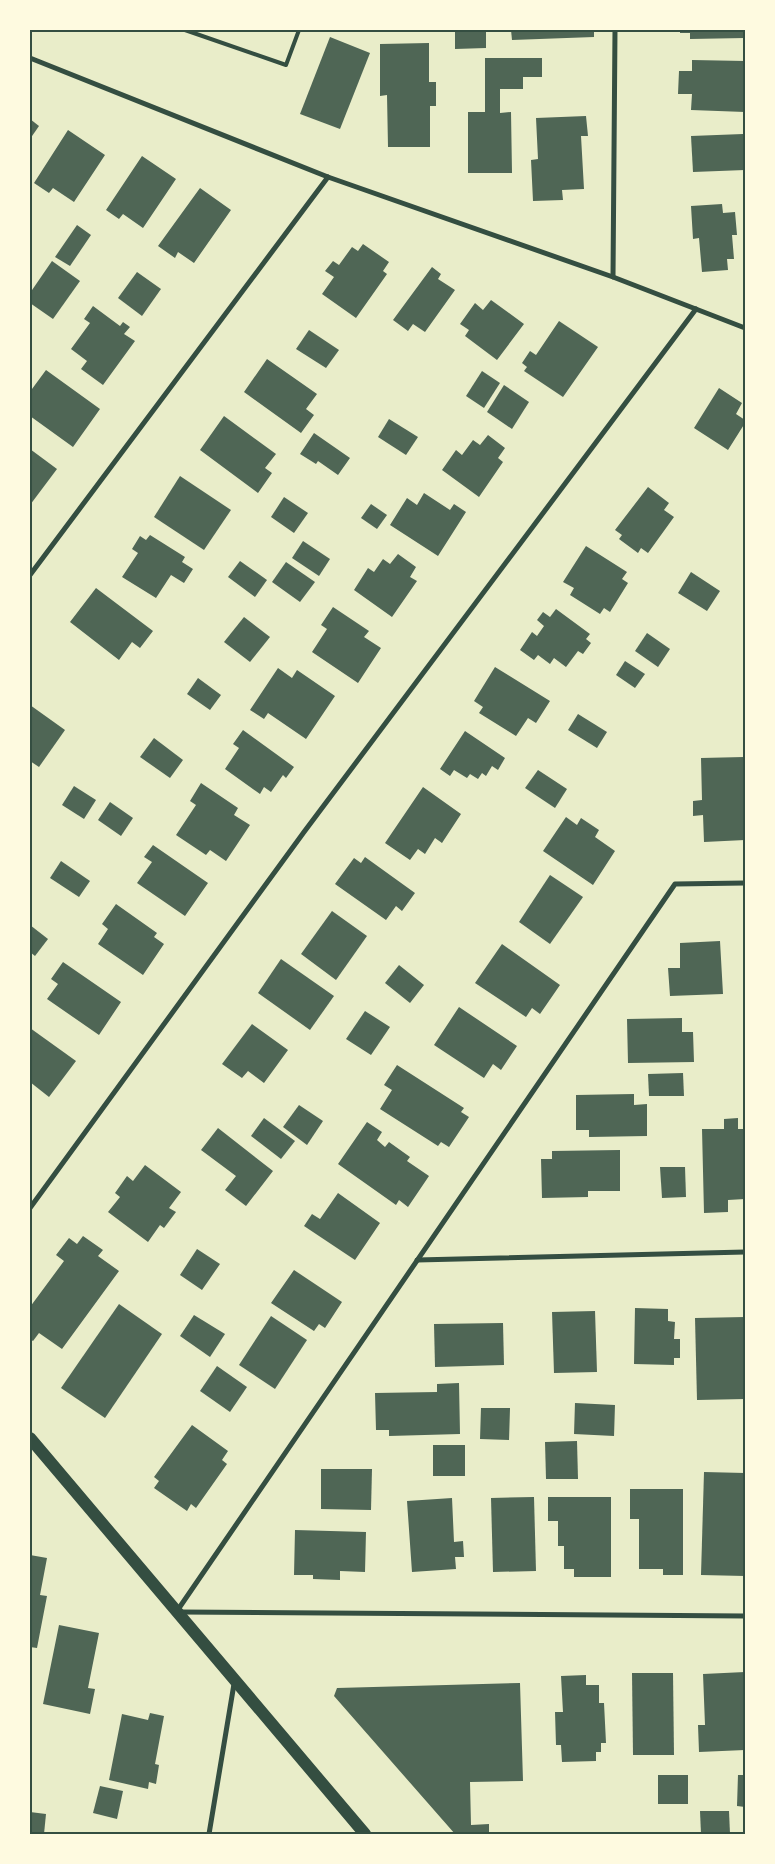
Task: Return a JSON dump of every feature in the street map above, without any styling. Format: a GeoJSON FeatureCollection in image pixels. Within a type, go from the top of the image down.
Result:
{"type":"FeatureCollection","features":[{"type":"Feature","properties":{"kind":"main road"},"geometry":{"type":"LineString","coordinates":[[30,1438],[365,1834]]}},
{"type":"Feature","properties":{"kind":"street"},"geometry":{"type":"LineString","coordinates":[[613,278],[615,30]]}},
{"type":"Feature","properties":{"kind":"street"},"geometry":{"type":"LineString","coordinates":[[30,58],[328,177],[613,278],[745,328]]}},
{"type":"Feature","properties":{"kind":"street"},"geometry":{"type":"LineString","coordinates":[[30,575],[328,177]]}},
{"type":"Feature","properties":{"kind":"street"},"geometry":{"type":"LineString","coordinates":[[30,1208],[304,832],[696,309]]}},
{"type":"Feature","properties":{"kind":"street"},"geometry":{"type":"LineString","coordinates":[[176,1612],[675,884],[745,883]]}},
{"type":"Feature","properties":{"kind":"street"},"geometry":{"type":"LineString","coordinates":[[417,1260],[745,1252]]}},
{"type":"Feature","properties":{"kind":"street"},"geometry":{"type":"LineString","coordinates":[[176,1612],[745,1616]]}},
{"type":"Feature","properties":{"kind":"street"},"geometry":{"type":"LineString","coordinates":[[209,1834],[235,1681]]}},
{"type":"Feature","properties":{"kind":"lane"},"geometry":{"type":"LineString","coordinates":[[185,30],[286,65],[299,30]]}},
{"type":"Feature","properties":{"kind":"building"},"geometry":{"type":"Polygon","coordinates":[[[455,30],[486,30],[486,48],[455,49],[455,30]]]}},
{"type":"Feature","properties":{"kind":"building"},"geometry":{"type":"Polygon","coordinates":[[[511,30],[594,30],[594,37],[512,40],[511,30]]]}},
{"type":"Feature","properties":{"kind":"building"},"geometry":{"type":"Polygon","coordinates":[[[680,30],[745,30],[745,38],[690,39],[690,33],[680,33],[680,30]]]}},
{"type":"Feature","properties":{"kind":"building"},"geometry":{"type":"Polygon","coordinates":[[[330,37],[370,53],[340,129],[300,114],[330,37]]]}},
{"type":"Feature","properties":{"kind":"building"},"geometry":{"type":"Polygon","coordinates":[[[429,43],[429,82],[436,82],[436,106],[430,106],[430,147],[388,147],[387,95],[380,96],[380,44],[429,43]]]}},
{"type":"Feature","properties":{"kind":"building"},"geometry":{"type":"Polygon","coordinates":[[[485,58],[542,58],[542,77],[523,77],[523,89],[500,89],[500,113],[511,112],[512,173],[468,173],[468,112],[485,112],[485,58]]]}},
{"type":"Feature","properties":{"kind":"building"},"geometry":{"type":"Polygon","coordinates":[[[692,60],[745,61],[745,112],[691,110],[692,94],[678,94],[679,71],[692,71],[692,60]]]}},
{"type":"Feature","properties":{"kind":"building"},"geometry":{"type":"Polygon","coordinates":[[[586,116],[588,136],[581,136],[584,189],[562,190],[563,200],[533,201],[531,160],[538,159],[536,118],[586,116]]]}},
{"type":"Feature","properties":{"kind":"building"},"geometry":{"type":"Polygon","coordinates":[[[30,119],[39,126],[30,139],[30,119]]]}},
{"type":"Feature","properties":{"kind":"building"},"geometry":{"type":"Polygon","coordinates":[[[68,130],[105,155],[74,202],[53,188],[49,193],[34,183],[68,130]]]}},
{"type":"Feature","properties":{"kind":"building"},"geometry":{"type":"Polygon","coordinates":[[[743,134],[745,170],[693,172],[691,136],[743,134]]]}},
{"type":"Feature","properties":{"kind":"building"},"geometry":{"type":"Polygon","coordinates":[[[142,156],[176,179],[143,228],[123,214],[119,219],[106,210],[142,156]]]}},
{"type":"Feature","properties":{"kind":"building"},"geometry":{"type":"Polygon","coordinates":[[[200,188],[231,210],[194,263],[178,252],[175,258],[158,246],[200,188]]]}},
{"type":"Feature","properties":{"kind":"building"},"geometry":{"type":"Polygon","coordinates":[[[722,204],[723,213],[735,212],[737,235],[732,235],[734,259],[727,259],[728,270],[702,272],[699,238],[693,239],[691,206],[722,204]]]}},
{"type":"Feature","properties":{"kind":"building"},"geometry":{"type":"Polygon","coordinates":[[[77,225],[91,235],[70,266],[55,257],[77,225]]]}},
{"type":"Feature","properties":{"kind":"building"},"geometry":{"type":"Polygon","coordinates":[[[363,244],[389,262],[383,271],[387,274],[356,318],[322,294],[334,277],[325,271],[333,261],[339,265],[352,247],[358,251],[363,244]]]}},
{"type":"Feature","properties":{"kind":"building"},"geometry":{"type":"Polygon","coordinates":[[[52,261],[80,281],[53,319],[30,303],[30,293],[52,261]]]}},
{"type":"Feature","properties":{"kind":"building"},"geometry":{"type":"Polygon","coordinates":[[[432,267],[441,274],[438,279],[455,290],[425,332],[413,324],[408,331],[393,320],[432,267]]]}},
{"type":"Feature","properties":{"kind":"building"},"geometry":{"type":"Polygon","coordinates":[[[137,272],[161,289],[142,316],[118,298],[137,272]]]}},
{"type":"Feature","properties":{"kind":"building"},"geometry":{"type":"Polygon","coordinates":[[[491,300],[524,324],[497,360],[465,336],[469,330],[460,324],[475,303],[483,310],[491,300]]]}},
{"type":"Feature","properties":{"kind":"building"},"geometry":{"type":"Polygon","coordinates":[[[93,306],[120,326],[123,322],[130,327],[124,334],[135,341],[103,385],[81,369],[87,361],[71,349],[90,323],[84,319],[93,306]]]}},
{"type":"Feature","properties":{"kind":"building"},"geometry":{"type":"Polygon","coordinates":[[[559,321],[598,347],[563,397],[524,371],[527,367],[522,363],[530,351],[536,355],[559,321]]]}},
{"type":"Feature","properties":{"kind":"building"},"geometry":{"type":"Polygon","coordinates":[[[309,330],[339,350],[326,368],[296,349],[309,330]]]}},
{"type":"Feature","properties":{"kind":"building"},"geometry":{"type":"Polygon","coordinates":[[[267,359],[317,394],[306,409],[314,415],[301,433],[244,392],[267,359]]]}},
{"type":"Feature","properties":{"kind":"building"},"geometry":{"type":"Polygon","coordinates":[[[46,370],[100,409],[73,447],[30,416],[30,388],[32,389],[46,370]]]}},
{"type":"Feature","properties":{"kind":"building"},"geometry":{"type":"Polygon","coordinates":[[[482,371],[500,383],[484,408],[466,396],[482,371]]]}},
{"type":"Feature","properties":{"kind":"building"},"geometry":{"type":"Polygon","coordinates":[[[504,385],[529,402],[512,429],[487,412],[504,385]]]}},
{"type":"Feature","properties":{"kind":"building"},"geometry":{"type":"Polygon","coordinates":[[[719,388],[742,403],[736,414],[745,420],[728,450],[694,428],[719,388]]]}},
{"type":"Feature","properties":{"kind":"building"},"geometry":{"type":"Polygon","coordinates":[[[224,416],[276,454],[265,468],[272,473],[258,493],[200,450],[224,416]]]}},
{"type":"Feature","properties":{"kind":"building"},"geometry":{"type":"Polygon","coordinates":[[[389,419],[418,437],[406,455],[378,437],[389,419]]]}},
{"type":"Feature","properties":{"kind":"building"},"geometry":{"type":"Polygon","coordinates":[[[314,433],[350,458],[338,475],[318,461],[316,464],[300,454],[314,433]]]}},
{"type":"Feature","properties":{"kind":"building"},"geometry":{"type":"Polygon","coordinates":[[[488,435],[505,448],[498,458],[503,462],[479,497],[442,470],[456,450],[462,455],[473,440],[480,445],[488,435]]]}},
{"type":"Feature","properties":{"kind":"building"},"geometry":{"type":"Polygon","coordinates":[[[30,449],[57,469],[30,505],[30,449]]]}},
{"type":"Feature","properties":{"kind":"building"},"geometry":{"type":"Polygon","coordinates":[[[180,476],[231,510],[204,550],[154,517],[180,476]]]}},
{"type":"Feature","properties":{"kind":"building"},"geometry":{"type":"Polygon","coordinates":[[[648,487],[669,503],[664,510],[674,517],[648,553],[641,548],[638,553],[619,539],[622,535],[615,530],[648,487]]]}},
{"type":"Feature","properties":{"kind":"building"},"geometry":{"type":"Polygon","coordinates":[[[424,493],[450,510],[454,504],[466,512],[438,556],[390,525],[407,498],[417,505],[424,493]]]}},
{"type":"Feature","properties":{"kind":"building"},"geometry":{"type":"Polygon","coordinates":[[[284,497],[308,513],[294,533],[271,517],[284,497]]]}},
{"type":"Feature","properties":{"kind":"building"},"geometry":{"type":"Polygon","coordinates":[[[371,504],[387,515],[377,529],[361,518],[371,504]]]}},
{"type":"Feature","properties":{"kind":"building"},"geometry":{"type":"Polygon","coordinates":[[[150,535],[185,557],[182,562],[193,569],[184,583],[171,575],[156,598],[122,577],[138,553],[132,549],[140,536],[146,540],[150,535]]]}},
{"type":"Feature","properties":{"kind":"building"},"geometry":{"type":"Polygon","coordinates":[[[303,541],[330,559],[319,576],[292,558],[303,541]]]}},
{"type":"Feature","properties":{"kind":"building"},"geometry":{"type":"Polygon","coordinates":[[[586,546],[627,572],[622,579],[628,583],[610,612],[604,608],[600,614],[570,595],[574,588],[563,582],[586,546]]]}},
{"type":"Feature","properties":{"kind":"building"},"geometry":{"type":"Polygon","coordinates":[[[398,554],[416,567],[410,577],[417,581],[392,617],[354,590],[368,568],[374,572],[383,559],[390,564],[398,554]]]}},
{"type":"Feature","properties":{"kind":"building"},"geometry":{"type":"Polygon","coordinates":[[[240,561],[267,580],[255,597],[228,577],[240,561]]]}},
{"type":"Feature","properties":{"kind":"building"},"geometry":{"type":"Polygon","coordinates":[[[286,562],[315,582],[300,602],[272,582],[286,562]]]}},
{"type":"Feature","properties":{"kind":"building"},"geometry":{"type":"Polygon","coordinates":[[[691,572],[720,591],[707,611],[678,593],[691,572]]]}},
{"type":"Feature","properties":{"kind":"building"},"geometry":{"type":"Polygon","coordinates":[[[96,588],[153,631],[140,648],[132,642],[119,660],[70,622],[96,588]]]}},
{"type":"Feature","properties":{"kind":"building"},"geometry":{"type":"Polygon","coordinates":[[[333,607],[369,631],[364,637],[381,648],[358,683],[312,652],[327,629],[321,625],[333,607]]]}},
{"type":"Feature","properties":{"kind":"building"},"geometry":{"type":"Polygon","coordinates":[[[556,609],[590,634],[586,639],[591,643],[583,654],[578,651],[566,667],[554,658],[550,664],[538,655],[534,660],[520,650],[532,632],[537,636],[544,626],[537,620],[543,612],[550,617],[556,609]]]}},
{"type":"Feature","properties":{"kind":"building"},"geometry":{"type":"Polygon","coordinates":[[[244,617],[270,637],[250,662],[224,642],[244,617]]]}},
{"type":"Feature","properties":{"kind":"building"},"geometry":{"type":"Polygon","coordinates":[[[647,633],[670,649],[658,667],[635,651],[647,633]]]}},
{"type":"Feature","properties":{"kind":"building"},"geometry":{"type":"Polygon","coordinates":[[[625,661],[645,674],[635,688],[616,675],[625,661]]]}},
{"type":"Feature","properties":{"kind":"building"},"geometry":{"type":"Polygon","coordinates":[[[495,667],[550,701],[536,723],[528,718],[516,736],[479,713],[483,707],[474,701],[495,667]]]}},
{"type":"Feature","properties":{"kind":"building"},"geometry":{"type":"Polygon","coordinates":[[[278,668],[292,678],[297,670],[335,696],[306,739],[268,713],[264,719],[250,710],[278,668]]]}},
{"type":"Feature","properties":{"kind":"building"},"geometry":{"type":"Polygon","coordinates":[[[198,678],[221,695],[210,710],[187,694],[198,678]]]}},
{"type":"Feature","properties":{"kind":"building"},"geometry":{"type":"Polygon","coordinates":[[[30,705],[65,730],[39,767],[30,761],[30,705]]]}},
{"type":"Feature","properties":{"kind":"building"},"geometry":{"type":"Polygon","coordinates":[[[578,714],[607,732],[597,748],[568,730],[578,714]]]}},
{"type":"Feature","properties":{"kind":"building"},"geometry":{"type":"Polygon","coordinates":[[[243,730],[294,767],[286,778],[283,775],[271,792],[264,787],[260,794],[225,769],[239,748],[233,744],[243,730]]]}},
{"type":"Feature","properties":{"kind":"building"},"geometry":{"type":"Polygon","coordinates":[[[465,731],[505,758],[498,770],[492,766],[486,776],[482,773],[478,779],[470,774],[467,778],[454,770],[450,776],[440,769],[465,731]]]}},
{"type":"Feature","properties":{"kind":"building"},"geometry":{"type":"Polygon","coordinates":[[[154,738],[183,760],[170,778],[140,757],[154,738]]]}},
{"type":"Feature","properties":{"kind":"building"},"geometry":{"type":"Polygon","coordinates":[[[744,757],[745,840],[704,842],[703,815],[693,816],[693,801],[702,800],[701,758],[744,757]]]}},
{"type":"Feature","properties":{"kind":"building"},"geometry":{"type":"Polygon","coordinates":[[[538,770],[567,789],[555,808],[525,788],[538,770]]]}},
{"type":"Feature","properties":{"kind":"building"},"geometry":{"type":"Polygon","coordinates":[[[201,783],[238,808],[234,815],[250,825],[226,861],[210,850],[206,855],[176,835],[196,805],[190,801],[201,783]]]}},
{"type":"Feature","properties":{"kind":"building"},"geometry":{"type":"Polygon","coordinates":[[[74,786],[96,800],[84,819],[62,805],[74,786]]]}},
{"type":"Feature","properties":{"kind":"building"},"geometry":{"type":"Polygon","coordinates":[[[423,787],[461,814],[442,843],[435,838],[425,854],[418,849],[410,860],[385,843],[423,787]]]}},
{"type":"Feature","properties":{"kind":"building"},"geometry":{"type":"Polygon","coordinates":[[[110,802],[133,818],[121,836],[98,820],[110,802]]]}},
{"type":"Feature","properties":{"kind":"building"},"geometry":{"type":"Polygon","coordinates":[[[566,817],[577,825],[581,818],[599,830],[595,837],[615,851],[593,885],[543,851],[566,817]]]}},
{"type":"Feature","properties":{"kind":"building"},"geometry":{"type":"Polygon","coordinates":[[[153,845],[208,883],[185,916],[137,883],[152,862],[144,857],[153,845]]]}},
{"type":"Feature","properties":{"kind":"building"},"geometry":{"type":"Polygon","coordinates":[[[365,857],[415,893],[402,911],[396,906],[386,920],[335,884],[354,858],[361,863],[365,857]]]}},
{"type":"Feature","properties":{"kind":"building"},"geometry":{"type":"Polygon","coordinates":[[[61,861],[90,881],[79,897],[50,878],[61,861]]]}},
{"type":"Feature","properties":{"kind":"building"},"geometry":{"type":"Polygon","coordinates":[[[550,875],[583,897],[550,944],[519,922],[550,875]]]}},
{"type":"Feature","properties":{"kind":"building"},"geometry":{"type":"Polygon","coordinates":[[[116,904],[157,933],[154,937],[164,944],[143,975],[98,944],[108,929],[102,924],[116,904]]]}},
{"type":"Feature","properties":{"kind":"building"},"geometry":{"type":"Polygon","coordinates":[[[332,911],[367,936],[336,980],[301,954],[332,911]]]}},
{"type":"Feature","properties":{"kind":"building"},"geometry":{"type":"Polygon","coordinates":[[[30,925],[48,939],[35,956],[30,952],[30,925]]]}},
{"type":"Feature","properties":{"kind":"building"},"geometry":{"type":"Polygon","coordinates":[[[720,941],[723,994],[670,996],[668,968],[680,968],[680,943],[720,941]]]}},
{"type":"Feature","properties":{"kind":"building"},"geometry":{"type":"Polygon","coordinates":[[[502,944],[560,985],[540,1014],[532,1008],[526,1017],[475,983],[502,944]]]}},
{"type":"Feature","properties":{"kind":"building"},"geometry":{"type":"Polygon","coordinates":[[[281,959],[334,996],[310,1030],[258,993],[281,959]]]}},
{"type":"Feature","properties":{"kind":"building"},"geometry":{"type":"Polygon","coordinates":[[[63,962],[121,1002],[99,1035],[47,999],[58,984],[51,979],[63,962]]]}},
{"type":"Feature","properties":{"kind":"building"},"geometry":{"type":"Polygon","coordinates":[[[399,965],[424,985],[410,1003],[385,983],[399,965]]]}},
{"type":"Feature","properties":{"kind":"building"},"geometry":{"type":"Polygon","coordinates":[[[459,1007],[517,1046],[501,1070],[493,1064],[484,1078],[434,1045],[459,1007]]]}},
{"type":"Feature","properties":{"kind":"building"},"geometry":{"type":"Polygon","coordinates":[[[365,1011],[390,1027],[371,1055],[346,1039],[365,1011]]]}},
{"type":"Feature","properties":{"kind":"building"},"geometry":{"type":"Polygon","coordinates":[[[682,1018],[682,1032],[693,1032],[694,1062],[628,1063],[627,1019],[682,1018]]]}},
{"type":"Feature","properties":{"kind":"building"},"geometry":{"type":"Polygon","coordinates":[[[252,1024],[288,1050],[264,1083],[248,1071],[242,1078],[222,1064],[252,1024]]]}},
{"type":"Feature","properties":{"kind":"building"},"geometry":{"type":"Polygon","coordinates":[[[30,1028],[76,1061],[49,1097],[30,1082],[30,1028]]]}},
{"type":"Feature","properties":{"kind":"building"},"geometry":{"type":"Polygon","coordinates":[[[397,1065],[464,1108],[461,1112],[469,1117],[449,1147],[441,1142],[438,1146],[380,1109],[392,1090],[384,1085],[397,1065]]]}},
{"type":"Feature","properties":{"kind":"building"},"geometry":{"type":"Polygon","coordinates":[[[683,1073],[684,1096],[649,1096],[648,1074],[683,1073]]]}},
{"type":"Feature","properties":{"kind":"building"},"geometry":{"type":"Polygon","coordinates":[[[634,1094],[634,1105],[647,1104],[647,1136],[589,1137],[589,1130],[576,1130],[576,1095],[634,1094]]]}},
{"type":"Feature","properties":{"kind":"building"},"geometry":{"type":"Polygon","coordinates":[[[299,1105],[323,1121],[307,1145],[283,1127],[299,1105]]]}},
{"type":"Feature","properties":{"kind":"building"},"geometry":{"type":"Polygon","coordinates":[[[264,1118],[295,1141],[281,1159],[251,1136],[264,1118]]]}},
{"type":"Feature","properties":{"kind":"building"},"geometry":{"type":"Polygon","coordinates":[[[738,1118],[738,1129],[745,1129],[745,1199],[728,1200],[728,1212],[704,1213],[702,1129],[724,1129],[724,1119],[738,1118]]]}},
{"type":"Feature","properties":{"kind":"building"},"geometry":{"type":"Polygon","coordinates":[[[367,1122],[382,1132],[377,1140],[385,1147],[389,1142],[410,1157],[407,1161],[429,1176],[408,1207],[399,1200],[396,1205],[338,1164],[367,1122]]]}},
{"type":"Feature","properties":{"kind":"building"},"geometry":{"type":"Polygon","coordinates":[[[218,1128],[273,1171],[246,1206],[225,1190],[236,1176],[201,1150],[218,1128]]]}},
{"type":"Feature","properties":{"kind":"building"},"geometry":{"type":"Polygon","coordinates":[[[620,1150],[620,1191],[588,1191],[588,1197],[542,1198],[541,1159],[552,1159],[552,1151],[620,1150]]]}},
{"type":"Feature","properties":{"kind":"building"},"geometry":{"type":"Polygon","coordinates":[[[145,1165],[181,1192],[169,1208],[176,1212],[164,1228],[160,1225],[148,1242],[108,1212],[120,1197],[115,1193],[127,1176],[133,1181],[145,1165]]]}},
{"type":"Feature","properties":{"kind":"building"},"geometry":{"type":"Polygon","coordinates":[[[660,1167],[685,1167],[686,1197],[662,1198],[660,1167]]]}},
{"type":"Feature","properties":{"kind":"building"},"geometry":{"type":"Polygon","coordinates":[[[338,1193],[380,1223],[355,1260],[304,1226],[312,1214],[320,1219],[338,1193]]]}},
{"type":"Feature","properties":{"kind":"building"},"geometry":{"type":"Polygon","coordinates":[[[83,1236],[103,1250],[98,1256],[119,1271],[62,1349],[39,1333],[33,1341],[30,1339],[30,1307],[64,1261],[56,1255],[69,1238],[77,1244],[83,1236]]]}},
{"type":"Feature","properties":{"kind":"building"},"geometry":{"type":"Polygon","coordinates":[[[197,1249],[220,1264],[202,1290],[180,1275],[197,1249]]]}},
{"type":"Feature","properties":{"kind":"building"},"geometry":{"type":"Polygon","coordinates":[[[294,1270],[342,1302],[325,1328],[319,1324],[314,1331],[271,1303],[294,1270]]]}},
{"type":"Feature","properties":{"kind":"building"},"geometry":{"type":"Polygon","coordinates":[[[119,1304],[162,1334],[105,1418],[61,1388],[119,1304]]]}},
{"type":"Feature","properties":{"kind":"building"},"geometry":{"type":"Polygon","coordinates":[[[635,1308],[668,1309],[668,1321],[675,1322],[674,1339],[680,1339],[680,1358],[674,1358],[674,1365],[634,1364],[635,1308]]]}},
{"type":"Feature","properties":{"kind":"building"},"geometry":{"type":"Polygon","coordinates":[[[595,1311],[597,1372],[554,1373],[552,1312],[595,1311]]]}},
{"type":"Feature","properties":{"kind":"building"},"geometry":{"type":"Polygon","coordinates":[[[194,1315],[225,1334],[210,1357],[180,1336],[194,1315]]]}},
{"type":"Feature","properties":{"kind":"building"},"geometry":{"type":"Polygon","coordinates":[[[271,1316],[307,1340],[275,1389],[239,1365],[271,1316]]]}},
{"type":"Feature","properties":{"kind":"building"},"geometry":{"type":"Polygon","coordinates":[[[745,1317],[745,1399],[697,1400],[695,1318],[745,1317]]]}},
{"type":"Feature","properties":{"kind":"building"},"geometry":{"type":"Polygon","coordinates":[[[503,1323],[504,1365],[435,1367],[434,1324],[503,1323]]]}},
{"type":"Feature","properties":{"kind":"building"},"geometry":{"type":"Polygon","coordinates":[[[217,1366],[247,1387],[230,1412],[200,1391],[217,1366]]]}},
{"type":"Feature","properties":{"kind":"building"},"geometry":{"type":"Polygon","coordinates":[[[459,1383],[460,1434],[389,1436],[389,1430],[376,1430],[375,1393],[437,1392],[437,1384],[459,1383]]]}},
{"type":"Feature","properties":{"kind":"building"},"geometry":{"type":"Polygon","coordinates":[[[575,1403],[615,1405],[614,1436],[574,1434],[575,1403]]]}},
{"type":"Feature","properties":{"kind":"building"},"geometry":{"type":"Polygon","coordinates":[[[481,1408],[510,1408],[509,1440],[480,1439],[481,1408]]]}},
{"type":"Feature","properties":{"kind":"building"},"geometry":{"type":"Polygon","coordinates":[[[192,1425],[228,1451],[222,1460],[227,1464],[196,1508],[191,1504],[187,1511],[154,1488],[159,1481],[154,1477],[192,1425]]]}},
{"type":"Feature","properties":{"kind":"building"},"geometry":{"type":"Polygon","coordinates":[[[577,1441],[578,1479],[546,1479],[545,1442],[577,1441]]]}},
{"type":"Feature","properties":{"kind":"building"},"geometry":{"type":"Polygon","coordinates":[[[433,1445],[465,1445],[465,1476],[433,1476],[433,1445]]]}},
{"type":"Feature","properties":{"kind":"building"},"geometry":{"type":"Polygon","coordinates":[[[321,1469],[372,1469],[371,1510],[321,1509],[321,1469]]]}},
{"type":"Feature","properties":{"kind":"building"},"geometry":{"type":"Polygon","coordinates":[[[704,1472],[745,1473],[745,1576],[701,1575],[704,1472]]]}},
{"type":"Feature","properties":{"kind":"building"},"geometry":{"type":"Polygon","coordinates":[[[630,1489],[683,1489],[683,1575],[663,1575],[663,1569],[639,1569],[639,1519],[630,1519],[630,1489]]]}},
{"type":"Feature","properties":{"kind":"building"},"geometry":{"type":"Polygon","coordinates":[[[534,1497],[536,1571],[493,1572],[491,1498],[534,1497]]]}},
{"type":"Feature","properties":{"kind":"building"},"geometry":{"type":"Polygon","coordinates":[[[548,1497],[611,1497],[611,1577],[574,1577],[574,1569],[564,1569],[564,1546],[558,1546],[558,1521],[548,1521],[548,1497]]]}},
{"type":"Feature","properties":{"kind":"building"},"geometry":{"type":"Polygon","coordinates":[[[452,1498],[454,1542],[463,1541],[464,1557],[455,1557],[456,1569],[412,1572],[407,1501],[452,1498]]]}},
{"type":"Feature","properties":{"kind":"building"},"geometry":{"type":"Polygon","coordinates":[[[295,1530],[366,1532],[365,1572],[340,1571],[340,1580],[313,1579],[313,1575],[294,1575],[295,1530]]]}},
{"type":"Feature","properties":{"kind":"building"},"geometry":{"type":"Polygon","coordinates":[[[30,1555],[47,1558],[40,1595],[47,1596],[37,1648],[30,1647],[30,1555]]]}},
{"type":"Feature","properties":{"kind":"building"},"geometry":{"type":"Polygon","coordinates":[[[59,1625],[99,1633],[88,1688],[95,1689],[90,1714],[43,1704],[59,1625]]]}},
{"type":"Feature","properties":{"kind":"building"},"geometry":{"type":"Polygon","coordinates":[[[745,1672],[745,1750],[699,1752],[698,1725],[705,1725],[703,1674],[745,1672]]]}},
{"type":"Feature","properties":{"kind":"building"},"geometry":{"type":"Polygon","coordinates":[[[632,1673],[673,1673],[674,1755],[633,1755],[632,1673]]]}},
{"type":"Feature","properties":{"kind":"building"},"geometry":{"type":"Polygon","coordinates":[[[586,1675],[586,1685],[599,1685],[599,1703],[604,1703],[606,1743],[601,1743],[601,1752],[596,1752],[596,1761],[562,1762],[561,1745],[556,1745],[555,1712],[563,1712],[561,1676],[586,1675]]]}},
{"type":"Feature","properties":{"kind":"building"},"geometry":{"type":"Polygon","coordinates":[[[520,1683],[523,1781],[470,1782],[471,1825],[489,1824],[489,1834],[455,1834],[334,1696],[337,1688],[520,1683]]]}},
{"type":"Feature","properties":{"kind":"building"},"geometry":{"type":"Polygon","coordinates":[[[150,1713],[164,1716],[155,1764],[159,1765],[156,1784],[149,1782],[148,1789],[109,1780],[122,1714],[148,1720],[150,1713]]]}},
{"type":"Feature","properties":{"kind":"building"},"geometry":{"type":"Polygon","coordinates":[[[658,1775],[688,1775],[688,1804],[658,1804],[658,1775]]]}},
{"type":"Feature","properties":{"kind":"building"},"geometry":{"type":"Polygon","coordinates":[[[738,1775],[745,1775],[745,1807],[737,1806],[738,1775]]]}},
{"type":"Feature","properties":{"kind":"building"},"geometry":{"type":"Polygon","coordinates":[[[100,1786],[123,1791],[117,1819],[93,1813],[100,1786]]]}},
{"type":"Feature","properties":{"kind":"building"},"geometry":{"type":"Polygon","coordinates":[[[700,1811],[729,1811],[730,1834],[701,1834],[700,1811]]]}},
{"type":"Feature","properties":{"kind":"building"},"geometry":{"type":"Polygon","coordinates":[[[30,1812],[46,1814],[44,1834],[30,1834],[30,1812]]]}}]}
